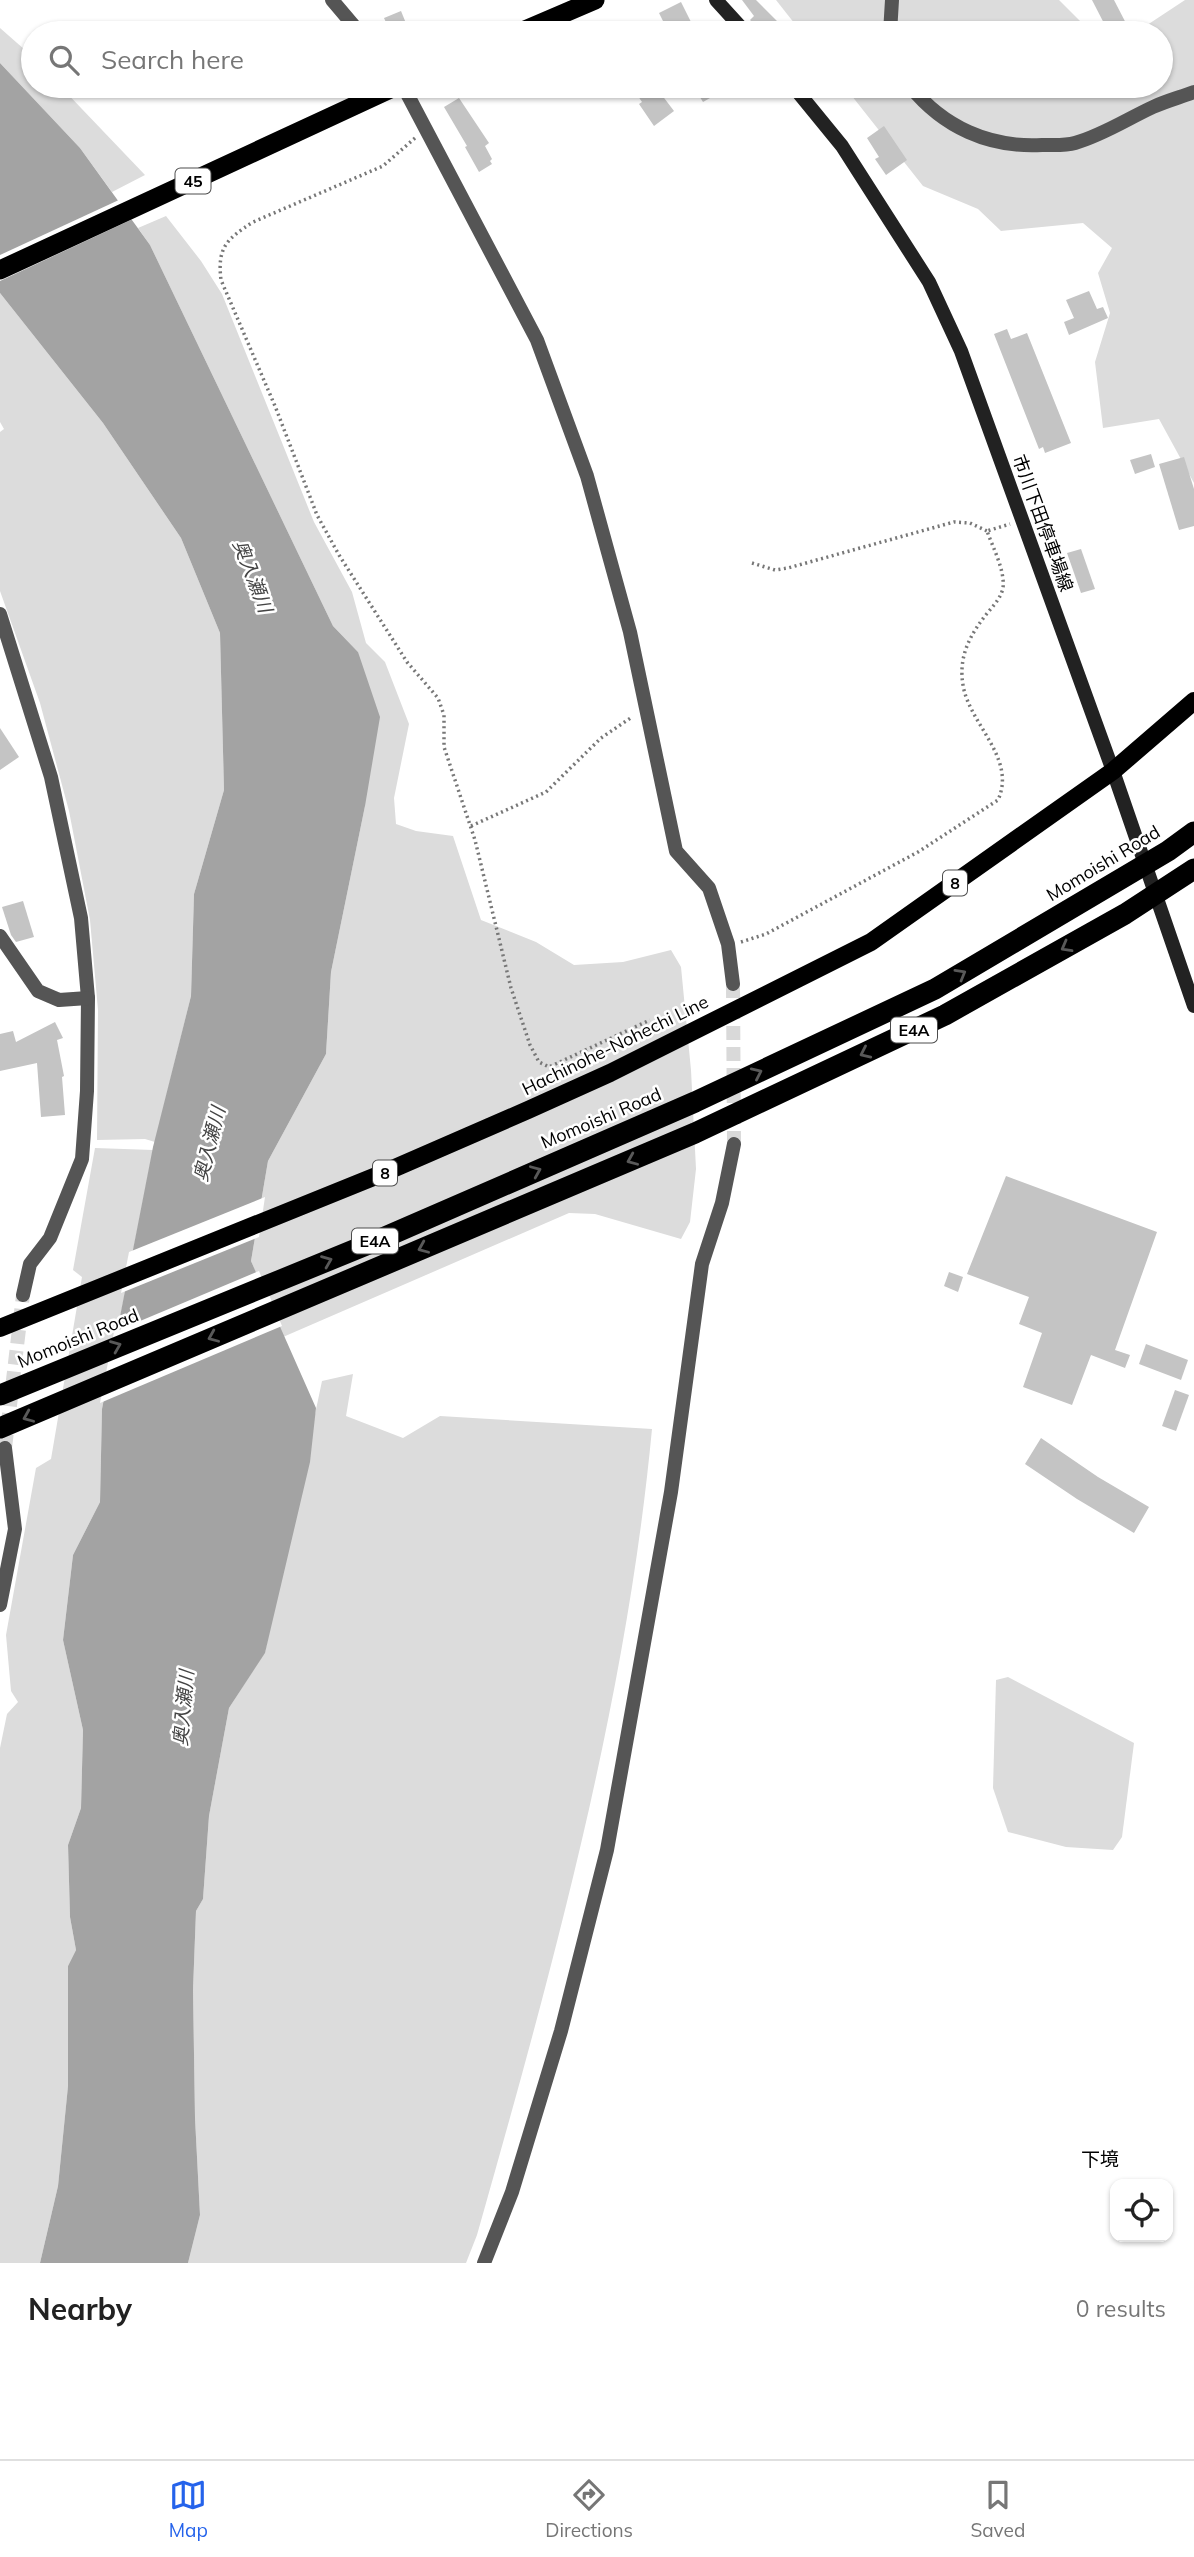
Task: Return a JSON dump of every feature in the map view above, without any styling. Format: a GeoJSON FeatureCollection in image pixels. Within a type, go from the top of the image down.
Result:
{"type":"FeatureCollection","features":[{"type":"Feature","properties":{"kind":"highway"},"geometry":{"type":"LineString","coordinates":[[546,21],[595,0]]}},
{"type":"Feature","properties":{"kind":"highway","name":"45"},"geometry":{"type":"LineString","coordinates":[[0,270],[373,98]]}},
{"type":"Feature","properties":{"kind":"highway","name":"Momoishi Road"},"geometry":{"type":"LineString","coordinates":[[0,1395],[376,1241],[695,1102],[935,989],[1168,851],[1194,832]]}},
{"type":"Feature","properties":{"kind":"highway","name":"E4A"},"geometry":{"type":"LineString","coordinates":[[2,1438],[56,1405],[695,1133],[945,1015],[1125,914],[1187,874]]}},
{"type":"Feature","properties":{"kind":"main road"},"geometry":{"type":"LineString","coordinates":[[716,0],[735,21]]}},
{"type":"Feature","properties":{"kind":"main road","name":"市川下田停車場線"},"geometry":{"type":"LineString","coordinates":[[803,98],[842,146],[929,282],[961,351],[1113,771],[1194,1006]]}},
{"type":"Feature","properties":{"kind":"main road","name":"Hachinohe-Nohechi Line"},"geometry":{"type":"LineString","coordinates":[[0,1328],[394,1169],[610,1073],[871,942],[1113,771],[1194,701]]}},
{"type":"Feature","properties":{"kind":"street"},"geometry":{"type":"LineString","coordinates":[[332,0],[350,21]]}},
{"type":"Feature","properties":{"kind":"street"},"geometry":{"type":"LineString","coordinates":[[891,21],[892,0]]}},
{"type":"Feature","properties":{"kind":"street"},"geometry":{"type":"LineString","coordinates":[[920,98],[959,128],[980,139],[1027,146],[1073,144],[1120,125],[1153,107],[1194,92]]}},
{"type":"Feature","properties":{"kind":"street"},"geometry":{"type":"LineString","coordinates":[[402,98],[427,131],[537,340],[587,477],[630,632],[676,851],[709,888],[728,944],[733,984]]}},
{"type":"Feature","properties":{"kind":"street"},"geometry":{"type":"LineString","coordinates":[[0,614],[51,777],[81,918],[88,998],[87,1091],[82,1159],[50,1238],[30,1264],[23,1295]]}},
{"type":"Feature","properties":{"kind":"street"},"geometry":{"type":"LineString","coordinates":[[0,936],[38,991],[59,1000],[88,998]]}},
{"type":"Feature","properties":{"kind":"street"},"geometry":{"type":"LineString","coordinates":[[484,2263],[512,2192],[561,2031],[607,1850],[671,1492],[702,1264],[722,1203],[734,1144]]}},
{"type":"Feature","properties":{"kind":"street"},"geometry":{"type":"LineString","coordinates":[[0,1605],[15,1529],[2,1438]]}},
{"type":"Feature","properties":{"kind":"path"},"geometry":{"type":"LineString","coordinates":[[427,131],[383,166],[253,222],[234,235],[222,250],[219,263],[221,280],[275,405],[317,515],[339,555],[408,662],[438,698],[444,715],[444,747],[471,826],[511,988],[530,1045],[539,1062],[549,1067],[650,1020]]}},
{"type":"Feature","properties":{"kind":"path"},"geometry":{"type":"LineString","coordinates":[[752,563],[775,570],[788,568],[954,522],[970,523],[987,531],[1022,520]]}},
{"type":"Feature","properties":{"kind":"path"},"geometry":{"type":"LineString","coordinates":[[728,944],[766,934],[918,852],[998,800],[1002,792],[1003,778],[993,748],[968,703],[962,667],[964,651],[972,633],[1003,590],[1003,577],[987,531]]}},
{"type":"Feature","properties":{"kind":"path"},"geometry":{"type":"LineString","coordinates":[[471,826],[546,792],[601,738],[646,707]]}},
{"type":"Feature","properties":{"kind":"shaded area"},"geometry":{"type":"Polygon","coordinates":[[[776,0],[1059,0],[1080,21],[793,21],[776,0]]]}},
{"type":"Feature","properties":{"kind":"shaded area"},"geometry":{"type":"Polygon","coordinates":[[[1185,0],[1194,0],[1194,483],[1159,419],[1103,428],[1095,362],[1110,313],[1098,273],[1112,248],[1083,223],[1001,231],[978,209],[923,186],[853,98],[1173,98],[1173,21],[1153,21],[1185,0]]]}},
{"type":"Feature","properties":{"kind":"shaded area"},"geometry":{"type":"Polygon","coordinates":[[[0,28],[21,46],[21,85],[0,63],[0,28]]]}},
{"type":"Feature","properties":{"kind":"shaded area"},"geometry":{"type":"Polygon","coordinates":[[[33,98],[71,98],[145,175],[112,192],[80,148],[33,98]]]}},
{"type":"Feature","properties":{"kind":"shaded area"},"geometry":{"type":"Polygon","coordinates":[[[166,216],[201,261],[222,294],[314,522],[352,592],[366,643],[385,662],[409,724],[394,798],[396,824],[416,831],[453,836],[481,920],[536,942],[574,965],[623,962],[671,950],[681,967],[691,1070],[696,1169],[690,1222],[681,1239],[595,1214],[569,1213],[283,1337],[251,1261],[268,1161],[326,1054],[331,972],[365,806],[358,652],[333,626],[150,245],[138,228],[166,216]]]}},
{"type":"Feature","properties":{"kind":"shaded area"},"geometry":{"type":"Polygon","coordinates":[[[0,293],[103,423],[181,538],[220,633],[224,790],[194,894],[191,996],[155,1142],[145,1139],[97,1140],[98,1010],[90,920],[69,811],[40,703],[0,591],[0,432],[4,429],[0,422],[0,293]]]}},
{"type":"Feature","properties":{"kind":"shaded area"},"geometry":{"type":"Polygon","coordinates":[[[95,1148],[153,1150],[102,1409],[100,1502],[73,1555],[63,1640],[83,1730],[81,1808],[68,1845],[70,1917],[76,1950],[68,1966],[68,2086],[58,2186],[40,2263],[0,2263],[0,1748],[7,1714],[18,1702],[11,1691],[6,1635],[36,1468],[51,1459],[82,1277],[73,1270],[95,1148]]]}},
{"type":"Feature","properties":{"kind":"shaded area"},"geometry":{"type":"Polygon","coordinates":[[[353,1374],[346,1416],[403,1438],[440,1416],[652,1429],[624,1634],[583,1836],[558,1936],[477,2235],[466,2263],[188,2263],[200,2215],[193,1990],[196,1911],[203,1899],[209,1816],[229,1708],[265,1652],[322,1381],[353,1374]]]}},
{"type":"Feature","properties":{"kind":"shaded area"},"geometry":{"type":"Polygon","coordinates":[[[1008,1677],[1134,1743],[1122,1837],[1113,1850],[1066,1847],[1008,1832],[993,1788],[996,1680],[1008,1677]]]}},
{"type":"Feature","properties":{"kind":"water","name":"奥入瀬川"},"geometry":{"type":"Polygon","coordinates":[[[0,63],[21,85],[21,98],[33,98],[80,148],[150,245],[333,626],[358,652],[380,717],[331,972],[326,1054],[268,1161],[251,1261],[316,1408],[310,1462],[265,1653],[229,1708],[209,1816],[203,1899],[196,1911],[193,1990],[200,2215],[188,2263],[40,2263],[58,2186],[68,2086],[68,1966],[76,1950],[70,1917],[68,1845],[81,1808],[83,1730],[63,1640],[73,1555],[100,1502],[102,1409],[153,1147],[191,996],[194,894],[224,790],[220,633],[181,538],[103,423],[0,293],[0,63]]]}},
{"type":"Feature","properties":{"kind":"pier"},"geometry":{"type":"Polygon","coordinates":[[[121,199],[135,218],[0,281],[0,255],[121,199]]]}},
{"type":"Feature","properties":{"kind":"pier"},"geometry":{"type":"Polygon","coordinates":[[[265,1197],[259,1237],[121,1293],[129,1252],[265,1197]]]}},
{"type":"Feature","properties":{"kind":"pier"},"geometry":{"type":"Polygon","coordinates":[[[259,1271],[282,1326],[100,1403],[114,1332],[259,1271]]]}},
{"type":"Feature","properties":{"kind":"building"},"geometry":{"type":"Polygon","coordinates":[[[742,0],[756,0],[777,21],[751,21],[754,16],[742,0]]]}},
{"type":"Feature","properties":{"kind":"building"},"geometry":{"type":"Polygon","coordinates":[[[1092,0],[1114,0],[1125,21],[1103,21],[1092,0]]]}},
{"type":"Feature","properties":{"kind":"building"},"geometry":{"type":"Polygon","coordinates":[[[681,2],[690,21],[663,21],[659,13],[681,2]]]}},
{"type":"Feature","properties":{"kind":"building"},"geometry":{"type":"Polygon","coordinates":[[[401,11],[405,21],[385,21],[384,18],[401,11]]]}},
{"type":"Feature","properties":{"kind":"building"},"geometry":{"type":"Polygon","coordinates":[[[459,98],[489,143],[485,146],[492,164],[479,172],[444,107],[459,98]]]}},
{"type":"Feature","properties":{"kind":"building"},"geometry":{"type":"Polygon","coordinates":[[[639,98],[664,98],[674,111],[654,126],[639,104],[642,102],[639,98]]]}},
{"type":"Feature","properties":{"kind":"building"},"geometry":{"type":"Polygon","coordinates":[[[884,126],[907,160],[886,175],[875,159],[879,157],[867,138],[884,126]]]}},
{"type":"Feature","properties":{"kind":"building"},"geometry":{"type":"Polygon","coordinates":[[[1089,291],[1097,309],[1103,307],[1108,318],[1069,335],[1064,322],[1074,318],[1066,300],[1089,291]]]}},
{"type":"Feature","properties":{"kind":"building"},"geometry":{"type":"Polygon","coordinates":[[[1007,329],[1011,339],[1027,333],[1071,443],[1045,453],[1043,447],[1039,449],[994,334],[1007,329]]]}},
{"type":"Feature","properties":{"kind":"building"},"geometry":{"type":"Polygon","coordinates":[[[1151,454],[1155,467],[1135,474],[1130,460],[1151,454]]]}},
{"type":"Feature","properties":{"kind":"building"},"geometry":{"type":"Polygon","coordinates":[[[1184,457],[1194,489],[1194,526],[1179,530],[1159,464],[1184,457]]]}},
{"type":"Feature","properties":{"kind":"building"},"geometry":{"type":"Polygon","coordinates":[[[1081,549],[1095,589],[1081,593],[1067,553],[1081,549]]]}},
{"type":"Feature","properties":{"kind":"building"},"geometry":{"type":"Polygon","coordinates":[[[0,728],[19,757],[0,770],[0,728]]]}},
{"type":"Feature","properties":{"kind":"building"},"geometry":{"type":"Polygon","coordinates":[[[23,901],[34,937],[16,942],[2,907],[23,901]]]}},
{"type":"Feature","properties":{"kind":"building"},"geometry":{"type":"Polygon","coordinates":[[[55,1022],[63,1038],[57,1040],[64,1076],[65,1115],[41,1117],[37,1063],[0,1071],[0,1034],[13,1031],[16,1042],[55,1022]]]}},
{"type":"Feature","properties":{"kind":"building"},"geometry":{"type":"Polygon","coordinates":[[[1006,1176],[1157,1232],[1115,1350],[1130,1355],[1125,1368],[1091,1355],[1072,1405],[1023,1387],[1042,1333],[1019,1324],[1029,1297],[967,1274],[1006,1176]]]}},
{"type":"Feature","properties":{"kind":"building"},"geometry":{"type":"Polygon","coordinates":[[[949,1272],[963,1277],[958,1292],[944,1286],[949,1272]]]}},
{"type":"Feature","properties":{"kind":"building"},"geometry":{"type":"Polygon","coordinates":[[[1146,1344],[1188,1360],[1181,1380],[1139,1364],[1146,1344]]]}},
{"type":"Feature","properties":{"kind":"building"},"geometry":{"type":"Polygon","coordinates":[[[1175,1390],[1189,1395],[1176,1431],[1162,1426],[1175,1390]]]}},
{"type":"Feature","properties":{"kind":"building"},"geometry":{"type":"Polygon","coordinates":[[[1041,1438],[1098,1477],[1149,1507],[1134,1533],[1025,1464],[1041,1438]]]}},
{"type":"Feature","properties":{"kind":"tunnel"},"geometry":{"type":"LineString","coordinates":[[733,984],[734,1144]]}},
{"type":"Feature","properties":{"kind":"tunnel"},"geometry":{"type":"LineString","coordinates":[[5,1448],[23,1295]]}},
{"type":"Feature","properties":{"kind":"district","name":"下境"},"geometry":{"type":"Point","coordinates":[1100,2159]}}]}
